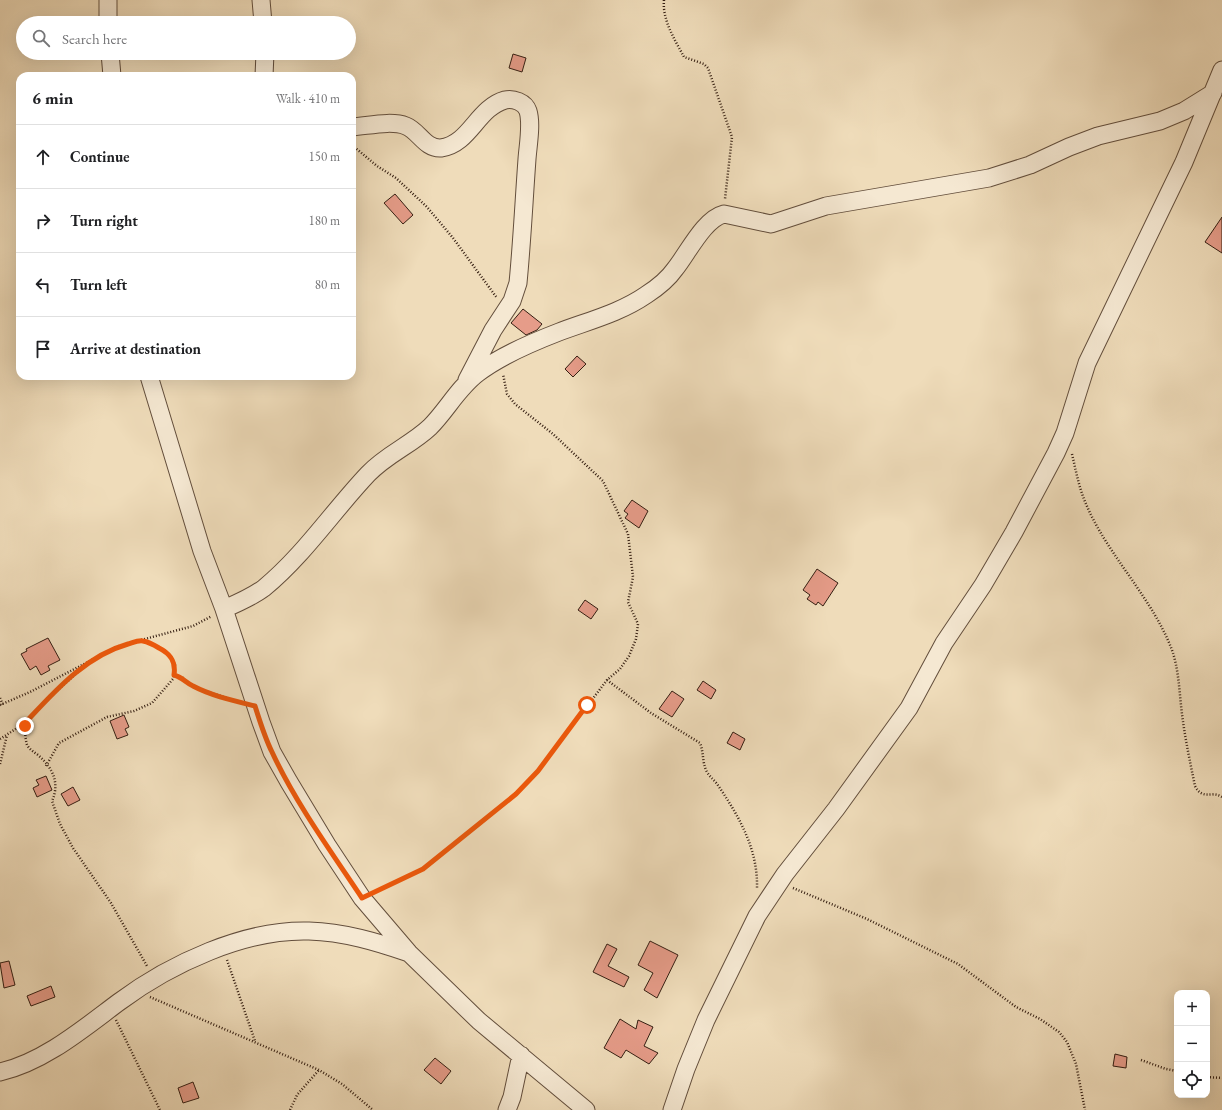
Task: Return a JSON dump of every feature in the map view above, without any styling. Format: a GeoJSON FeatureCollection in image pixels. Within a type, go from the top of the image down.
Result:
{"type":"FeatureCollection","features":[{"type":"Feature","properties":{"kind":"street"},"geometry":{"type":"LineString","coordinates":[[108,0],[108,16]]}},
{"type":"Feature","properties":{"kind":"street"},"geometry":{"type":"LineString","coordinates":[[261,0],[262,16]]}},
{"type":"Feature","properties":{"kind":"street"},"geometry":{"type":"LineString","coordinates":[[111,60],[112,72]]}},
{"type":"Feature","properties":{"kind":"street"},"geometry":{"type":"LineString","coordinates":[[264,72],[265,60]]}},
{"type":"Feature","properties":{"kind":"street"},"geometry":{"type":"LineString","coordinates":[[672,1110],[686,1069],[706,1020],[757,916],[779,882],[836,808],[909,708],[944,644],[983,585],[1014,532],[1065,433],[1087,363],[1184,162],[1222,70]]}},
{"type":"Feature","properties":{"kind":"street"},"geometry":{"type":"LineString","coordinates":[[224,609],[247,599],[264,588],[315,535],[368,474],[387,457],[430,427],[465,384],[479,372],[559,332],[605,316],[645,296],[674,271],[701,232],[718,215],[724,214],[771,224],[826,206],[989,178],[1030,165],[1069,147],[1098,136],[1160,121],[1184,111],[1213,93]]}},
{"type":"Feature","properties":{"kind":"street"},"geometry":{"type":"LineString","coordinates":[[356,127],[399,124],[414,131],[429,145],[436,148],[443,148],[466,135],[475,122],[492,106],[506,100],[516,101],[523,104],[528,110],[528,140],[518,283],[505,312],[493,330],[465,384]]}},
{"type":"Feature","properties":{"kind":"street"},"geometry":{"type":"LineString","coordinates":[[150,380],[202,551],[224,609],[255,706],[272,752],[289,782],[327,845],[362,898],[409,954],[479,1021],[586,1110]]}},
{"type":"Feature","properties":{"kind":"street"},"geometry":{"type":"LineString","coordinates":[[0,1072],[11,1070],[60,1045],[134,990],[222,946],[276,933],[309,931],[372,941],[409,954]]}},
{"type":"Feature","properties":{"kind":"street"},"geometry":{"type":"LineString","coordinates":[[507,1110],[512,1097],[521,1055]]}},
{"type":"Feature","properties":{"kind":"path"},"geometry":{"type":"LineString","coordinates":[[664,0],[666,16],[671,33],[684,57],[704,64],[708,68],[724,116],[731,131],[732,137],[724,214]]}},
{"type":"Feature","properties":{"kind":"path"},"geometry":{"type":"LineString","coordinates":[[356,148],[377,166],[396,178],[428,207],[489,285],[505,312]]}},
{"type":"Feature","properties":{"kind":"path"},"geometry":{"type":"LineString","coordinates":[[362,898],[423,869],[516,794],[538,771],[607,680],[620,669],[629,656],[636,639],[638,624],[628,602],[633,577],[628,534],[603,480],[553,434],[515,404],[507,394],[503,380],[501,360]]}},
{"type":"Feature","properties":{"kind":"path"},"geometry":{"type":"LineString","coordinates":[[1065,433],[1072,455],[1078,485],[1086,506],[1106,540],[1160,622],[1171,647],[1177,670],[1183,723],[1195,786],[1198,792],[1203,795],[1220,795],[1222,797]]}},
{"type":"Feature","properties":{"kind":"path"},"geometry":{"type":"LineString","coordinates":[[0,698],[2,705],[119,646],[193,626],[224,609]]}},
{"type":"Feature","properties":{"kind":"path"},"geometry":{"type":"LineString","coordinates":[[46,766],[59,743],[108,717],[134,711],[152,704],[173,679],[175,665],[172,658],[164,650],[141,640]]}},
{"type":"Feature","properties":{"kind":"path"},"geometry":{"type":"LineString","coordinates":[[0,739],[25,723],[52,695],[91,660]]}},
{"type":"Feature","properties":{"kind":"path"},"geometry":{"type":"LineString","coordinates":[[174,675],[183,678],[193,687],[224,698],[255,706]]}},
{"type":"Feature","properties":{"kind":"path"},"geometry":{"type":"LineString","coordinates":[[607,680],[651,713],[700,743],[703,750],[703,764],[738,817],[753,854],[757,874],[757,916]]}},
{"type":"Feature","properties":{"kind":"path"},"geometry":{"type":"LineString","coordinates":[[25,723],[27,744],[56,780],[56,792],[52,801],[60,824],[73,848],[111,903],[148,968],[158,978]]}},
{"type":"Feature","properties":{"kind":"path"},"geometry":{"type":"LineString","coordinates":[[0,764],[7,735]]}},
{"type":"Feature","properties":{"kind":"path"},"geometry":{"type":"LineString","coordinates":[[779,882],[867,920],[958,964],[1016,1007],[1040,1019],[1058,1032],[1067,1042],[1076,1064],[1085,1110]]}},
{"type":"Feature","properties":{"kind":"path"},"geometry":{"type":"LineString","coordinates":[[222,946],[255,1041]]}},
{"type":"Feature","properties":{"kind":"path"},"geometry":{"type":"LineString","coordinates":[[134,990],[255,1041],[319,1070],[342,1084],[373,1110]]}},
{"type":"Feature","properties":{"kind":"path"},"geometry":{"type":"LineString","coordinates":[[110,1008],[160,1110]]}},
{"type":"Feature","properties":{"kind":"path"},"geometry":{"type":"LineString","coordinates":[[1141,1060],[1174,1070]]}},
{"type":"Feature","properties":{"kind":"path"},"geometry":{"type":"LineString","coordinates":[[290,1110],[297,1095],[319,1070]]}},
{"type":"Feature","properties":{"kind":"path"},"geometry":{"type":"LineString","coordinates":[[1210,1076],[1222,1078]]}},
{"type":"Feature","properties":{"kind":"building"},"geometry":{"type":"Polygon","coordinates":[[[513,54],[526,58],[522,72],[509,68],[513,54]]]}},
{"type":"Feature","properties":{"kind":"building"},"geometry":{"type":"Polygon","coordinates":[[[395,194],[413,215],[403,224],[384,203],[395,194]]]}},
{"type":"Feature","properties":{"kind":"building"},"geometry":{"type":"Polygon","coordinates":[[[1222,217],[1222,253],[1205,242],[1222,217]]]}},
{"type":"Feature","properties":{"kind":"building"},"geometry":{"type":"Polygon","coordinates":[[[523,309],[542,324],[537,330],[526,335],[511,323],[523,309]]]}},
{"type":"Feature","properties":{"kind":"building"},"geometry":{"type":"Polygon","coordinates":[[[577,356],[586,364],[573,377],[565,369],[577,356]]]}},
{"type":"Feature","properties":{"kind":"building"},"geometry":{"type":"Polygon","coordinates":[[[632,500],[648,511],[639,528],[625,518],[628,514],[624,511],[632,500]]]}},
{"type":"Feature","properties":{"kind":"building"},"geometry":{"type":"Polygon","coordinates":[[[817,569],[838,583],[823,606],[818,602],[816,605],[807,599],[810,595],[803,590],[817,569]]]}},
{"type":"Feature","properties":{"kind":"building"},"geometry":{"type":"Polygon","coordinates":[[[585,600],[598,609],[591,619],[578,610],[585,600]]]}},
{"type":"Feature","properties":{"kind":"building"},"geometry":{"type":"Polygon","coordinates":[[[48,638],[60,660],[48,666],[50,670],[41,675],[36,666],[30,670],[21,654],[27,651],[26,649],[48,638]]]}},
{"type":"Feature","properties":{"kind":"building"},"geometry":{"type":"Polygon","coordinates":[[[703,681],[716,690],[711,699],[697,690],[703,681]]]}},
{"type":"Feature","properties":{"kind":"building"},"geometry":{"type":"Polygon","coordinates":[[[672,691],[684,699],[672,717],[659,709],[672,691]]]}},
{"type":"Feature","properties":{"kind":"building"},"geometry":{"type":"Polygon","coordinates":[[[124,715],[129,727],[125,729],[128,735],[117,739],[110,721],[124,715]]]}},
{"type":"Feature","properties":{"kind":"building"},"geometry":{"type":"Polygon","coordinates":[[[733,732],[745,739],[740,750],[727,743],[733,732]]]}},
{"type":"Feature","properties":{"kind":"building"},"geometry":{"type":"Polygon","coordinates":[[[46,776],[52,790],[37,797],[33,788],[39,785],[36,780],[46,776]]]}},
{"type":"Feature","properties":{"kind":"building"},"geometry":{"type":"Polygon","coordinates":[[[73,787],[80,800],[68,806],[61,794],[73,787]]]}},
{"type":"Feature","properties":{"kind":"building"},"geometry":{"type":"Polygon","coordinates":[[[650,941],[678,955],[657,998],[644,990],[653,973],[638,965],[650,941]]]}},
{"type":"Feature","properties":{"kind":"building"},"geometry":{"type":"Polygon","coordinates":[[[607,944],[617,949],[608,966],[629,977],[624,987],[593,972],[607,944]]]}},
{"type":"Feature","properties":{"kind":"building"},"geometry":{"type":"Polygon","coordinates":[[[9,961],[15,985],[4,988],[0,963],[9,961]]]}},
{"type":"Feature","properties":{"kind":"building"},"geometry":{"type":"Polygon","coordinates":[[[51,986],[55,997],[31,1006],[27,996],[51,986]]]}},
{"type":"Feature","properties":{"kind":"building"},"geometry":{"type":"Polygon","coordinates":[[[620,1019],[636,1029],[638,1020],[653,1027],[644,1046],[658,1053],[649,1064],[626,1050],[621,1058],[604,1048],[620,1019]]]}},
{"type":"Feature","properties":{"kind":"building"},"geometry":{"type":"Polygon","coordinates":[[[1115,1054],[1127,1057],[1126,1068],[1113,1066],[1115,1054]]]}},
{"type":"Feature","properties":{"kind":"building"},"geometry":{"type":"Polygon","coordinates":[[[435,1058],[451,1071],[441,1084],[424,1070],[435,1058]]]}},
{"type":"Feature","properties":{"kind":"building"},"geometry":{"type":"Polygon","coordinates":[[[193,1082],[199,1098],[183,1103],[178,1088],[193,1082]]]}},
{"type":"Feature","properties":{"kind":"route"},"geometry":{"type":"LineString","coordinates":[[25,726],[25,723],[52,695],[91,660],[119,646],[141,640],[164,650],[172,658],[175,665],[174,675],[183,678],[188,684],[224,698],[255,706],[272,752],[327,845],[362,898],[423,869],[516,794],[538,771],[587,705]]}}]}
